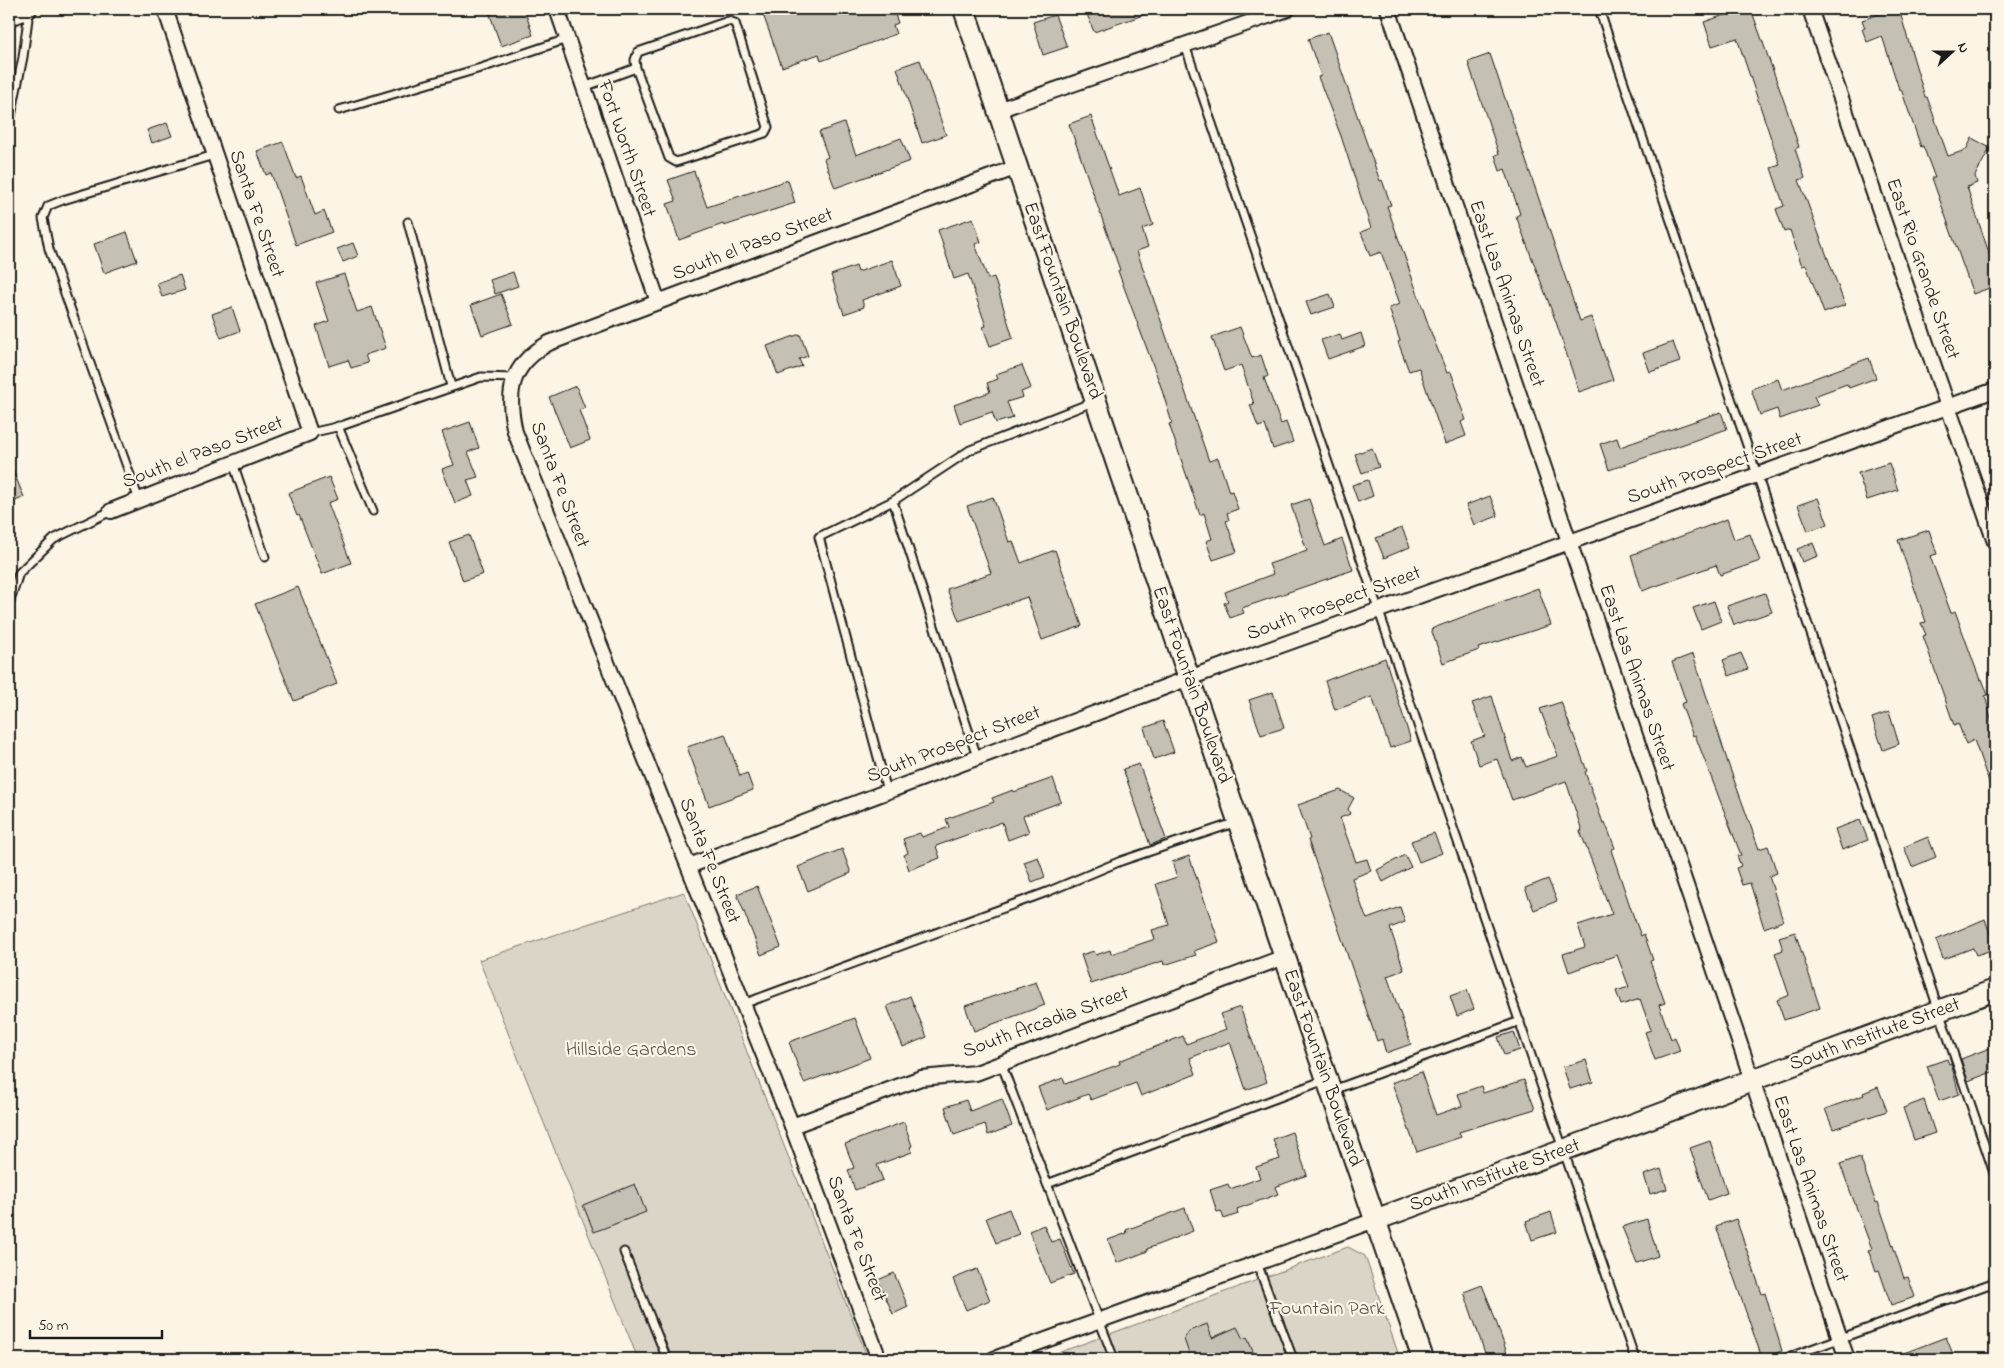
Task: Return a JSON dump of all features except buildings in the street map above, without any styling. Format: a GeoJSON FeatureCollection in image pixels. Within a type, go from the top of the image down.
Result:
{"type":"FeatureCollection","features":[{"type":"Feature","properties":{"kind":"main road"},"geometry":{"type":"LineString","coordinates":[[9,15],[27,9]]}},
{"type":"Feature","properties":{"kind":"main road","name":"East Fountain Boulevard"},"geometry":{"type":"LineString","coordinates":[[964,9],[1189,678],[1422,1359]]}},
{"type":"Feature","properties":{"kind":"main road","name":"South Institute Street"},"geometry":{"type":"LineString","coordinates":[[1375,1220],[1995,990]]}},
{"type":"Feature","properties":{"kind":"street","name":"Santa Fe Street"},"geometry":{"type":"LineString","coordinates":[[164,9],[310,433]]}},
{"type":"Feature","properties":{"kind":"street","name":"Fort Worth Street"},"geometry":{"type":"LineString","coordinates":[[556,9],[658,302]]}},
{"type":"Feature","properties":{"kind":"street"},"geometry":{"type":"LineString","coordinates":[[998,110],[1288,9]]}},
{"type":"Feature","properties":{"kind":"street","name":"East Las Animas Street"},"geometry":{"type":"LineString","coordinates":[[1388,9],[1847,1359]]}},
{"type":"Feature","properties":{"kind":"street","name":"East Rio Grande Street"},"geometry":{"type":"LineString","coordinates":[[1810,9],[1995,542]]}},
{"type":"Feature","properties":{"kind":"street","name":"South el Paso Street"},"geometry":{"type":"LineString","coordinates":[[514,378],[530,356],[549,344],[1017,167]]}},
{"type":"Feature","properties":{"kind":"street","name":"Santa Fe Street"},"geometry":{"type":"LineString","coordinates":[[514,378],[510,395],[515,432],[792,1126],[879,1359]]}},
{"type":"Feature","properties":{"kind":"street","name":"South Prospect Street"},"geometry":{"type":"LineString","coordinates":[[689,866],[1378,609],[1995,390]]}},
{"type":"Feature","properties":{"kind":"street","name":"South el Paso Street"},"geometry":{"type":"LineString","coordinates":[[111,511],[310,433]]}},
{"type":"Feature","properties":{"kind":"street","name":"South Arcadia Street"},"geometry":{"type":"LineString","coordinates":[[792,1126],[921,1078],[976,1073],[1284,957]]}},
{"type":"Feature","properties":{"kind":"street","name":"South Institute Street"},"geometry":{"type":"LineString","coordinates":[[994,1359],[1375,1220]]}},
{"type":"Feature","properties":{"kind":"lane"},"geometry":{"type":"LineString","coordinates":[[9,126],[23,57],[27,9]]}},
{"type":"Feature","properties":{"kind":"lane"},"geometry":{"type":"LineString","coordinates":[[1598,9],[1995,1176]]}},
{"type":"Feature","properties":{"kind":"lane"},"geometry":{"type":"LineString","coordinates":[[728,21],[735,23],[768,127],[765,133],[676,162],[669,158],[636,68],[635,60],[638,52],[728,21]]}},
{"type":"Feature","properties":{"kind":"lane"},"geometry":{"type":"LineString","coordinates":[[339,110],[484,67],[567,39]]}},
{"type":"Feature","properties":{"kind":"lane"},"geometry":{"type":"LineString","coordinates":[[1185,45],[1635,1359]]}},
{"type":"Feature","properties":{"kind":"lane"},"geometry":{"type":"LineString","coordinates":[[584,86],[636,68]]}},
{"type":"Feature","properties":{"kind":"lane"},"geometry":{"type":"LineString","coordinates":[[139,500],[49,249],[43,218],[48,206],[63,200],[214,155]]}},
{"type":"Feature","properties":{"kind":"lane"},"geometry":{"type":"LineString","coordinates":[[408,222],[450,386]]}},
{"type":"Feature","properties":{"kind":"lane"},"geometry":{"type":"LineString","coordinates":[[310,433],[338,426],[450,386],[481,377],[514,378]]}},
{"type":"Feature","properties":{"kind":"lane"},"geometry":{"type":"LineString","coordinates":[[887,791],[819,538],[893,501],[970,450],[1096,400]]}},
{"type":"Feature","properties":{"kind":"lane"},"geometry":{"type":"LineString","coordinates":[[338,426],[373,511]]}},
{"type":"Feature","properties":{"kind":"lane"},"geometry":{"type":"LineString","coordinates":[[233,463],[265,557]]}},
{"type":"Feature","properties":{"kind":"lane"},"geometry":{"type":"LineString","coordinates":[[893,501],[977,757]]}},
{"type":"Feature","properties":{"kind":"lane"},"geometry":{"type":"LineString","coordinates":[[9,604],[19,573],[54,539],[111,511]]}},
{"type":"Feature","properties":{"kind":"lane"},"geometry":{"type":"LineString","coordinates":[[743,1004],[1038,896],[1121,861],[1238,822]]}},
{"type":"Feature","properties":{"kind":"lane"},"geometry":{"type":"LineString","coordinates":[[1047,1184],[1328,1085],[1520,1021]]}},
{"type":"Feature","properties":{"kind":"lane"},"geometry":{"type":"LineString","coordinates":[[1001,1062],[1114,1359]]}},
{"type":"Feature","properties":{"kind":"lane"},"geometry":{"type":"LineString","coordinates":[[624,1252],[667,1359]]}},
{"type":"Feature","properties":{"kind":"lane"},"geometry":{"type":"LineString","coordinates":[[1257,1263],[1293,1359]]}},
{"type":"Feature","properties":{"kind":"lane"},"geometry":{"type":"LineString","coordinates":[[1784,1359],[1995,1282]]}},
{"type":"Feature","properties":{"kind":"green space","name":"Hillside Gardens"},"geometry":{"type":"Polygon","coordinates":[[[684,892],[868,1359],[638,1359],[479,960],[684,892]]]}},
{"type":"Feature","properties":{"kind":"green space","name":"Fountain Park"},"geometry":{"type":"Polygon","coordinates":[[[1348,1247],[1365,1256],[1400,1359],[1041,1359],[1348,1247]]]}}]}
